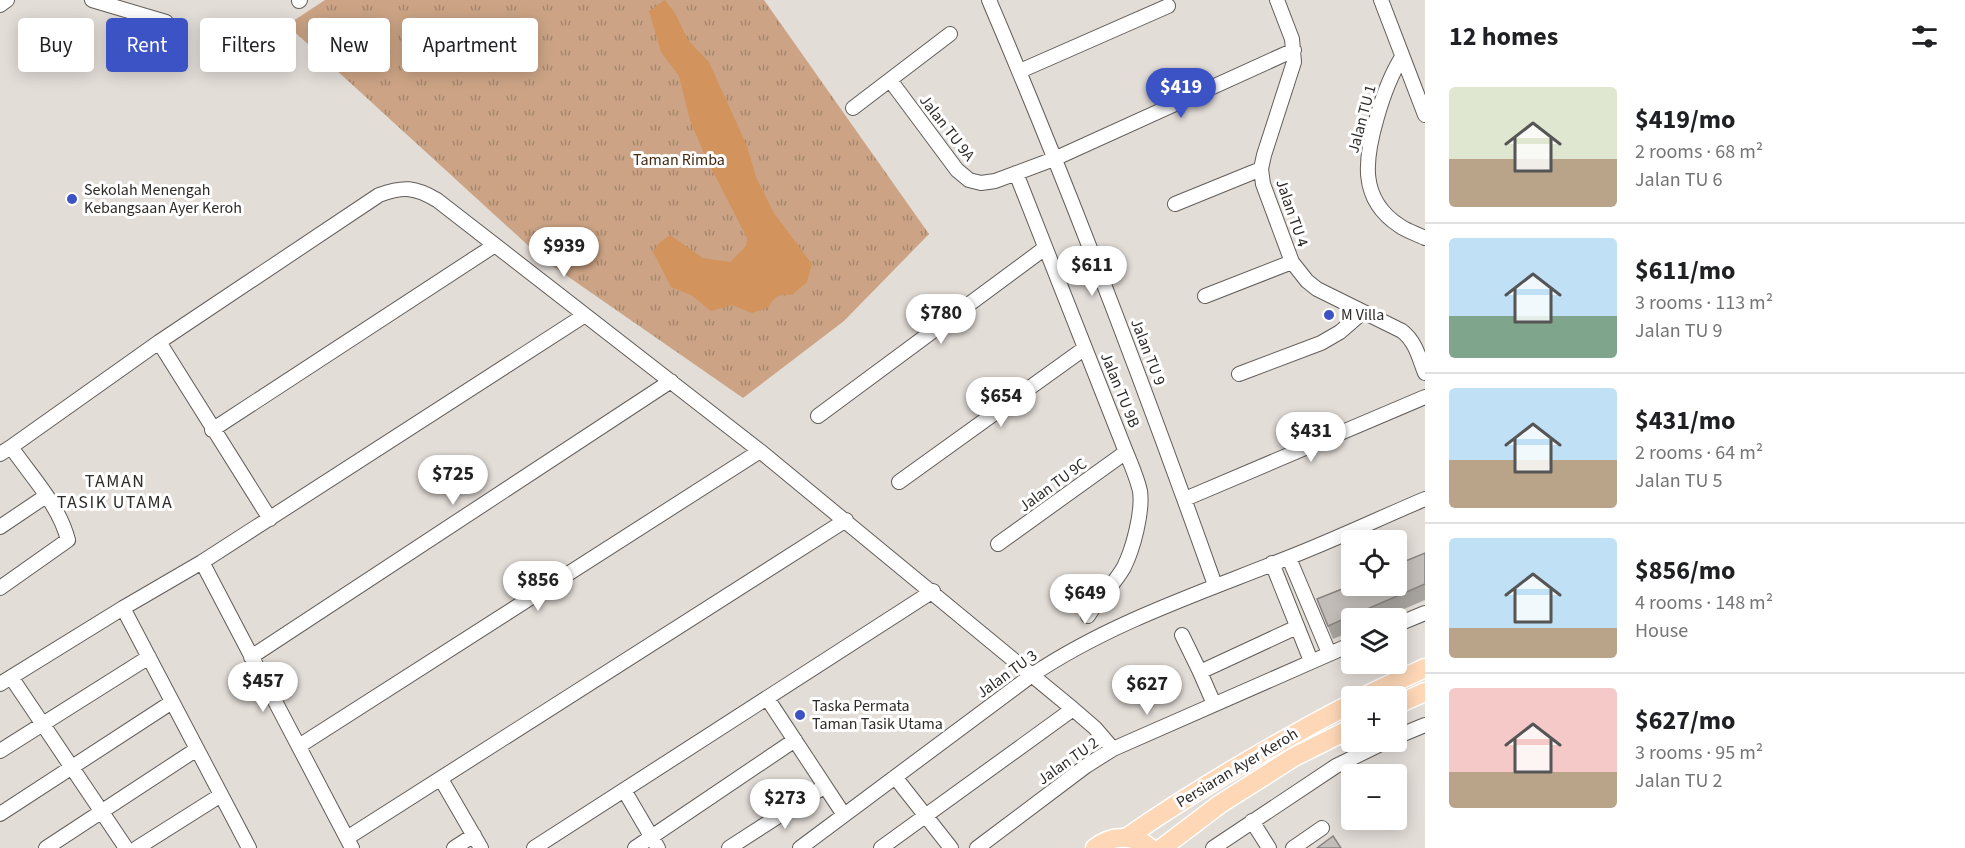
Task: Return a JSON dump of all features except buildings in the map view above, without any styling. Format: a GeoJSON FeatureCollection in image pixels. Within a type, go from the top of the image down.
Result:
{"type":"FeatureCollection","features":[{"type":"Feature","properties":{"kind":"main road"},"geometry":{"type":"LineString","coordinates":[[1386,686],[1425,668]]}},
{"type":"Feature","properties":{"kind":"main road"},"geometry":{"type":"LineString","coordinates":[[1407,700],[1425,692]]}},
{"type":"Feature","properties":{"kind":"main road","name":"Persiaran Ayer Keroh"},"geometry":{"type":"LineString","coordinates":[[1126,838],[1157,816],[1248,760],[1341,709]]}},
{"type":"Feature","properties":{"kind":"main road","name":"Persiaran Ayer Keroh"},"geometry":{"type":"LineString","coordinates":[[1162,848],[1220,804],[1294,757],[1341,734]]}},
{"type":"Feature","properties":{"kind":"main road"},"geometry":{"type":"LineString","coordinates":[[1095,848],[1113,838],[1137,840],[1150,848]]}},
{"type":"Feature","properties":{"kind":"street"},"geometry":{"type":"LineString","coordinates":[[0,5],[7,0]]}},
{"type":"Feature","properties":{"kind":"street"},"geometry":{"type":"LineString","coordinates":[[92,0],[153,18]]}},
{"type":"Feature","properties":{"kind":"street","name":"Jalan TU 9"},"geometry":{"type":"LineString","coordinates":[[989,0],[1020,71],[1126,340],[1215,585]]}},
{"type":"Feature","properties":{"kind":"street","name":"Jalan TU 4"},"geometry":{"type":"LineString","coordinates":[[1277,0],[1294,50],[1291,75],[1264,155],[1262,169],[1263,184],[1292,262],[1307,281],[1317,289],[1402,331],[1414,345],[1425,374]]}},
{"type":"Feature","properties":{"kind":"street"},"geometry":{"type":"LineString","coordinates":[[1381,0],[1425,115]]}},
{"type":"Feature","properties":{"kind":"street"},"geometry":{"type":"LineString","coordinates":[[1020,71],[1168,6]]}},
{"type":"Feature","properties":{"kind":"street"},"geometry":{"type":"LineString","coordinates":[[853,108],[950,34]]}},
{"type":"Feature","properties":{"kind":"street","name":"Jalan TU 9A"},"geometry":{"type":"LineString","coordinates":[[890,80],[957,170],[969,180],[981,183],[995,181],[1054,159],[1294,50]]}},
{"type":"Feature","properties":{"kind":"street","name":"Jalan TU 1"},"geometry":{"type":"LineString","coordinates":[[1402,57],[1387,85],[1371,136],[1367,175],[1369,187],[1386,214],[1400,226],[1425,238]]}},
{"type":"Feature","properties":{"kind":"street"},"geometry":{"type":"LineString","coordinates":[[1175,204],[1262,169]]}},
{"type":"Feature","properties":{"kind":"street","name":"Jalan TU 9B"},"geometry":{"type":"LineString","coordinates":[[1016,174],[1140,492],[1140,510],[1133,542],[1124,566],[1088,616]]}},
{"type":"Feature","properties":{"kind":"street"},"geometry":{"type":"LineString","coordinates":[[0,588],[68,540],[64,526],[46,496],[6,451],[159,342],[380,195],[395,189],[410,188],[424,192],[437,200],[760,451],[933,591],[1073,709],[1095,728],[1113,749]]}},
{"type":"Feature","properties":{"kind":"street"},"geometry":{"type":"LineString","coordinates":[[212,430],[495,245]]}},
{"type":"Feature","properties":{"kind":"street"},"geometry":{"type":"LineString","coordinates":[[818,416],[1045,248]]}},
{"type":"Feature","properties":{"kind":"street"},"geometry":{"type":"LineString","coordinates":[[1205,296],[1292,262]]}},
{"type":"Feature","properties":{"kind":"street"},"geometry":{"type":"LineString","coordinates":[[1239,374],[1321,343],[1340,332],[1363,312]]}},
{"type":"Feature","properties":{"kind":"street"},"geometry":{"type":"LineString","coordinates":[[126,848],[43,724],[5,680],[202,562],[585,315]]}},
{"type":"Feature","properties":{"kind":"street"},"geometry":{"type":"LineString","coordinates":[[159,342],[212,430],[270,519]]}},
{"type":"Feature","properties":{"kind":"street"},"geometry":{"type":"LineString","coordinates":[[899,482],[1085,348]]}},
{"type":"Feature","properties":{"kind":"street"},"geometry":{"type":"LineString","coordinates":[[251,657],[671,381]]}},
{"type":"Feature","properties":{"kind":"street"},"geometry":{"type":"LineString","coordinates":[[1185,499],[1425,397]]}},
{"type":"Feature","properties":{"kind":"street"},"geometry":{"type":"LineString","coordinates":[[298,746],[760,451]]}},
{"type":"Feature","properties":{"kind":"street","name":"Jalan TU 9C"},"geometry":{"type":"LineString","coordinates":[[998,544],[1126,452]]}},
{"type":"Feature","properties":{"kind":"street"},"geometry":{"type":"LineString","coordinates":[[0,527],[46,496]]}},
{"type":"Feature","properties":{"kind":"street","name":"Jalan TU 3"},"geometry":{"type":"LineString","coordinates":[[800,848],[1032,675],[1085,643],[1144,615],[1215,585],[1289,558],[1425,499]]}},
{"type":"Feature","properties":{"kind":"street"},"geometry":{"type":"LineString","coordinates":[[202,562],[350,843],[441,779],[846,520]]}},
{"type":"Feature","properties":{"kind":"street"},"geometry":{"type":"LineString","coordinates":[[1289,558],[1314,602],[1329,653]]}},
{"type":"Feature","properties":{"kind":"street"},"geometry":{"type":"LineString","coordinates":[[1272,563],[1311,661]]}},
{"type":"Feature","properties":{"kind":"street"},"geometry":{"type":"LineString","coordinates":[[534,848],[933,591]]}},
{"type":"Feature","properties":{"kind":"street"},"geometry":{"type":"LineString","coordinates":[[123,608],[221,795],[244,846]]}},
{"type":"Feature","properties":{"kind":"street"},"geometry":{"type":"LineString","coordinates":[[1407,620],[1425,613]]}},
{"type":"Feature","properties":{"kind":"street"},"geometry":{"type":"LineString","coordinates":[[1200,672],[1298,627]]}},
{"type":"Feature","properties":{"kind":"street"},"geometry":{"type":"LineString","coordinates":[[1182,635],[1214,704]]}},
{"type":"Feature","properties":{"kind":"street","name":"Jalan TU 2"},"geometry":{"type":"LineString","coordinates":[[977,848],[1086,766],[1113,749],[1341,648]]}},
{"type":"Feature","properties":{"kind":"street"},"geometry":{"type":"LineString","coordinates":[[0,751],[149,657]]}},
{"type":"Feature","properties":{"kind":"street"},"geometry":{"type":"LineString","coordinates":[[767,698],[844,815]]}},
{"type":"Feature","properties":{"kind":"street"},"geometry":{"type":"LineString","coordinates":[[0,814],[172,702]]}},
{"type":"Feature","properties":{"kind":"street"},"geometry":{"type":"LineString","coordinates":[[881,848],[1073,709]]}},
{"type":"Feature","properties":{"kind":"street"},"geometry":{"type":"LineString","coordinates":[[1407,732],[1425,725]]}},
{"type":"Feature","properties":{"kind":"street"},"geometry":{"type":"LineString","coordinates":[[635,848],[655,843],[795,740]]}},
{"type":"Feature","properties":{"kind":"street"},"geometry":{"type":"LineString","coordinates":[[46,848],[197,749]]}},
{"type":"Feature","properties":{"kind":"street"},"geometry":{"type":"LineString","coordinates":[[1213,848],[1336,766],[1365,752]]}},
{"type":"Feature","properties":{"kind":"street"},"geometry":{"type":"LineString","coordinates":[[895,777],[951,848]]}},
{"type":"Feature","properties":{"kind":"street"},"geometry":{"type":"LineString","coordinates":[[441,779],[481,848]]}},
{"type":"Feature","properties":{"kind":"street"},"geometry":{"type":"LineString","coordinates":[[729,848],[825,786]]}},
{"type":"Feature","properties":{"kind":"street"},"geometry":{"type":"LineString","coordinates":[[624,790],[655,843]]}},
{"type":"Feature","properties":{"kind":"street"},"geometry":{"type":"LineString","coordinates":[[137,848],[221,795]]}},
{"type":"Feature","properties":{"kind":"street"},"geometry":{"type":"LineString","coordinates":[[1252,821],[1269,848]]}},
{"type":"Feature","properties":{"kind":"street"},"geometry":{"type":"LineString","coordinates":[[1293,848],[1322,828]]}},
{"type":"Feature","properties":{"kind":"street"},"geometry":{"type":"LineString","coordinates":[[454,848],[474,835]]}},
{"type":"Feature","properties":{"kind":"green space","name":"Taman Rimba"},"geometry":{"type":"Polygon","coordinates":[[[325,0],[764,0],[929,234],[844,321],[743,398],[544,260],[338,72],[390,72],[390,18],[308,18],[308,44],[296,33],[296,19],[325,0]]]}},
{"type":"Feature","properties":{"kind":"shaded area"},"geometry":{"type":"Polygon","coordinates":[[[665,0],[675,13],[688,40],[709,62],[747,146],[756,177],[774,213],[812,264],[807,282],[792,295],[778,296],[769,307],[752,313],[732,305],[711,311],[691,295],[671,287],[653,252],[659,243],[670,235],[703,258],[730,262],[746,246],[747,238],[705,156],[690,120],[679,76],[661,52],[649,11],[665,0]]]}},
{"type":"Feature","properties":{"kind":"place","name":"Sekolah Menengah Kebangsaan Ayer Keroh"},"geometry":{"type":"Point","coordinates":[72,199]}},
{"type":"Feature","properties":{"kind":"place","name":"M Villa"},"geometry":{"type":"Point","coordinates":[1329,315]}},
{"type":"Feature","properties":{"kind":"place","name":"Taska Permata Taman Tasik Utama"},"geometry":{"type":"Point","coordinates":[800,715]}},
{"type":"Feature","properties":{"kind":"district","name":"TAMAN TASIK UTAMA"},"geometry":{"type":"Point","coordinates":[115,491]}}]}
